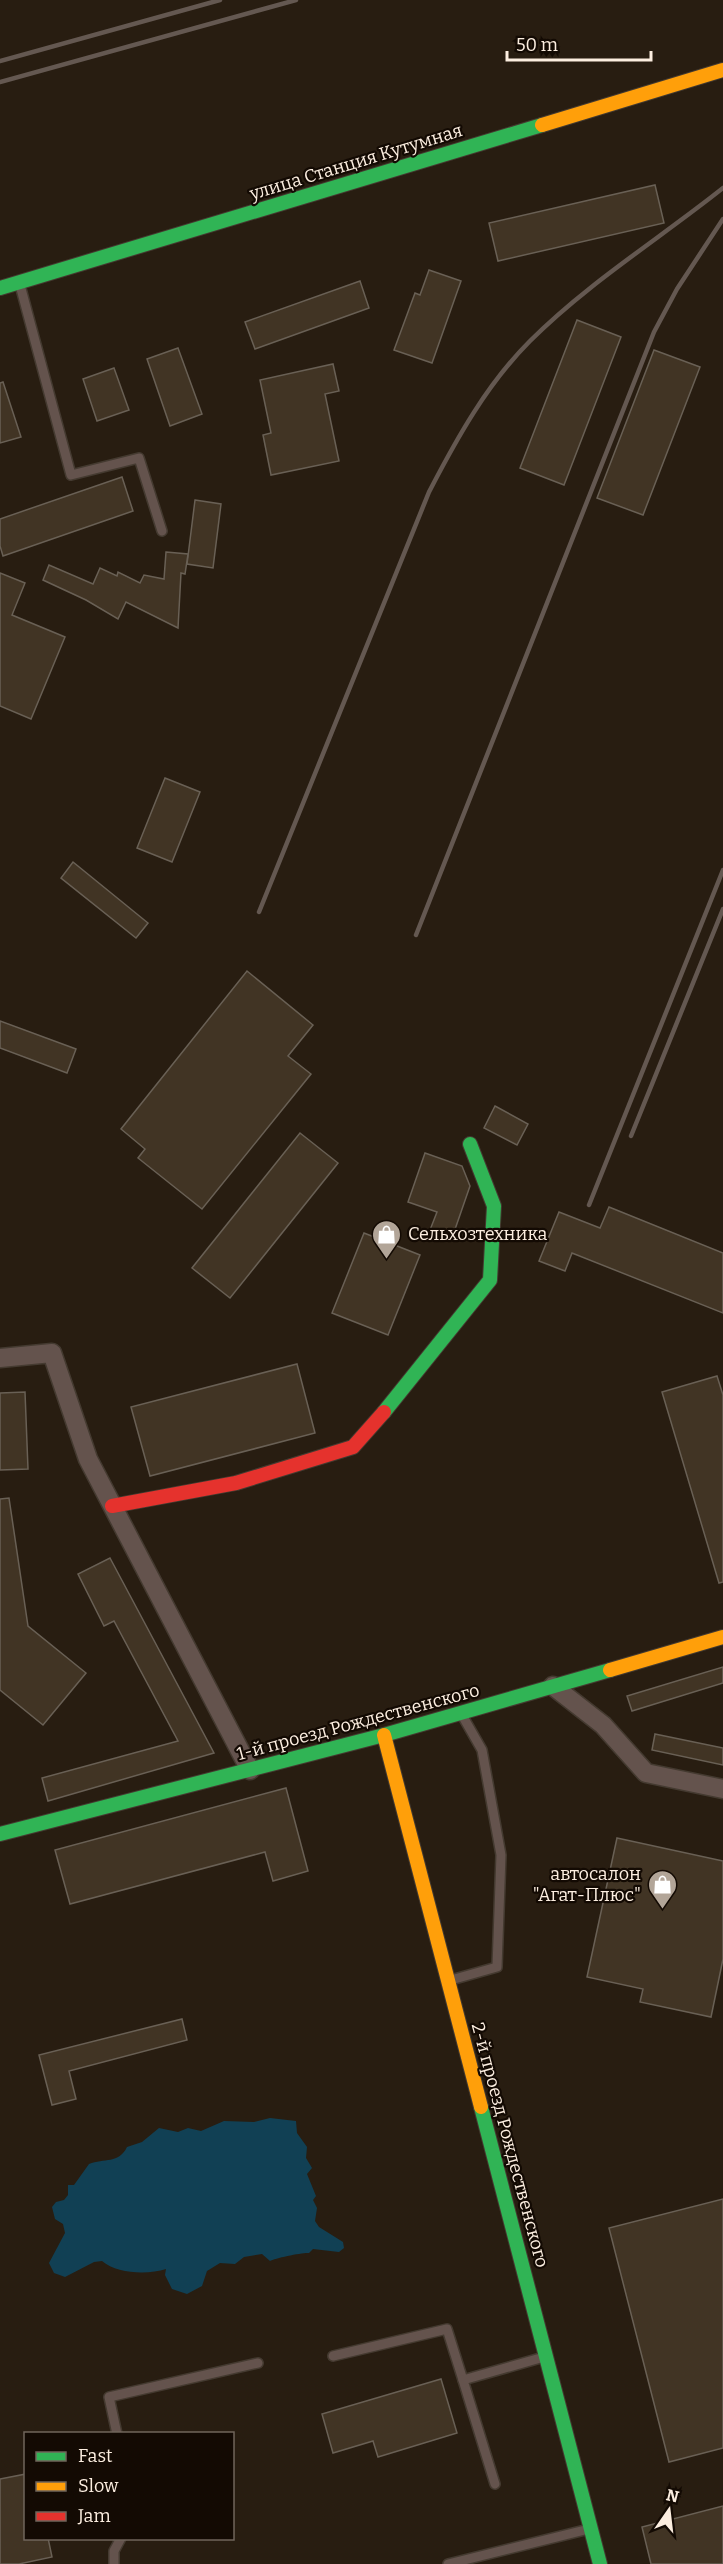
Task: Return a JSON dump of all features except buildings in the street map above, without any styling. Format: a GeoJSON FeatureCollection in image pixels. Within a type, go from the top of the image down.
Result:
{"type":"FeatureCollection","features":[{"type":"Feature","properties":{"kind":"street","name":"улица Станция Кутумная"},"geometry":{"type":"LineString","coordinates":[[0,288],[723,70]]}},
{"type":"Feature","properties":{"kind":"street"},"geometry":{"type":"LineString","coordinates":[[112,1506],[236,1483],[353,1447],[414,1377],[490,1280],[494,1206],[470,1144]]}},
{"type":"Feature","properties":{"kind":"street"},"geometry":{"type":"LineString","coordinates":[[0,1358],[52,1353],[88,1459],[250,1770]]}},
{"type":"Feature","properties":{"kind":"street","name":"1-й проезд Рождественского"},"geometry":{"type":"LineString","coordinates":[[0,1834],[384,1735],[723,1637]]}},
{"type":"Feature","properties":{"kind":"street"},"geometry":{"type":"LineString","coordinates":[[554,1686],[603,1725],[646,1773],[723,1789]]}},
{"type":"Feature","properties":{"kind":"street","name":"2-й проезд Рождественского"},"geometry":{"type":"LineString","coordinates":[[384,1735],[600,2564]]}},
{"type":"Feature","properties":{"kind":"lane"},"geometry":{"type":"LineString","coordinates":[[20,282],[71,475],[139,458],[162,531]]}},
{"type":"Feature","properties":{"kind":"lane"},"geometry":{"type":"LineString","coordinates":[[448,1981],[497,1967],[501,1916],[501,1855],[483,1750],[461,1713]]}},
{"type":"Feature","properties":{"kind":"lane"},"geometry":{"type":"LineString","coordinates":[[333,2356],[447,2329],[495,2484]]}},
{"type":"Feature","properties":{"kind":"lane"},"geometry":{"type":"LineString","coordinates":[[463,2380],[546,2356]]}},
{"type":"Feature","properties":{"kind":"lane"},"geometry":{"type":"LineString","coordinates":[[117,2432],[109,2397],[258,2363]]}},
{"type":"Feature","properties":{"kind":"lane"},"geometry":{"type":"LineString","coordinates":[[448,2564],[591,2528]]}},
{"type":"Feature","properties":{"kind":"lane"},"geometry":{"type":"LineString","coordinates":[[114,2564],[114,2551],[120,2540]]}},
{"type":"Feature","properties":{"kind":"water"},"geometry":{"type":"Polygon","coordinates":[[[270,2118],[296,2121],[297,2133],[307,2147],[306,2158],[312,2168],[307,2174],[316,2196],[313,2200],[317,2208],[315,2221],[319,2227],[343,2242],[344,2248],[339,2252],[313,2249],[309,2253],[270,2261],[262,2254],[244,2257],[235,2264],[220,2263],[207,2271],[202,2286],[187,2294],[172,2289],[165,2275],[166,2269],[151,2272],[124,2271],[102,2261],[94,2262],[65,2277],[54,2273],[49,2263],[65,2233],[63,2224],[55,2219],[52,2207],[56,2202],[64,2200],[68,2195],[68,2185],[74,2185],[89,2164],[120,2156],[127,2147],[142,2142],[159,2128],[178,2132],[188,2128],[201,2131],[224,2121],[254,2122],[270,2118]]]}},
{"type":"Feature","properties":{"kind":"railway"},"geometry":{"type":"LineString","coordinates":[[0,61],[220,0]]}},
{"type":"Feature","properties":{"kind":"railway"},"geometry":{"type":"LineString","coordinates":[[0,82],[296,0]]}},
{"type":"Feature","properties":{"kind":"railway"},"geometry":{"type":"LineString","coordinates":[[259,912],[429,492],[474,412],[514,358],[552,320],[723,188]]}},
{"type":"Feature","properties":{"kind":"railway"},"geometry":{"type":"LineString","coordinates":[[416,935],[654,332],[677,289],[723,219]]}},
{"type":"Feature","properties":{"kind":"railway"},"geometry":{"type":"LineString","coordinates":[[589,1205],[723,870]]}},
{"type":"Feature","properties":{"kind":"railway"},"geometry":{"type":"LineString","coordinates":[[631,1136],[723,909]]}},
{"type":"Feature","properties":{"kind":"traffic: fast"},"geometry":{"type":"LineString","coordinates":[[0,288],[542,125]]}},
{"type":"Feature","properties":{"kind":"traffic: fast"},"geometry":{"type":"LineString","coordinates":[[384,1412],[490,1280],[494,1206],[470,1144]]}},
{"type":"Feature","properties":{"kind":"traffic: fast"},"geometry":{"type":"LineString","coordinates":[[0,1834],[384,1735],[610,1670]]}},
{"type":"Feature","properties":{"kind":"traffic: fast"},"geometry":{"type":"LineString","coordinates":[[481,2107],[600,2564]]}},
{"type":"Feature","properties":{"kind":"traffic: slow"},"geometry":{"type":"LineString","coordinates":[[542,125],[723,70]]}},
{"type":"Feature","properties":{"kind":"traffic: slow"},"geometry":{"type":"LineString","coordinates":[[610,1670],[723,1637]]}},
{"type":"Feature","properties":{"kind":"traffic: slow"},"geometry":{"type":"LineString","coordinates":[[384,1735],[481,2107]]}},
{"type":"Feature","properties":{"kind":"traffic: jam"},"geometry":{"type":"LineString","coordinates":[[112,1506],[236,1483],[353,1447],[384,1412]]}},
{"type":"Feature","properties":{"kind":"place","name":"Сельхозтехника"},"geometry":{"type":"Point","coordinates":[387,1260]}},
{"type":"Feature","properties":{"kind":"place","name":"автосалон \"Агат-Плюс\""},"geometry":{"type":"Point","coordinates":[662,1910]}}]}
